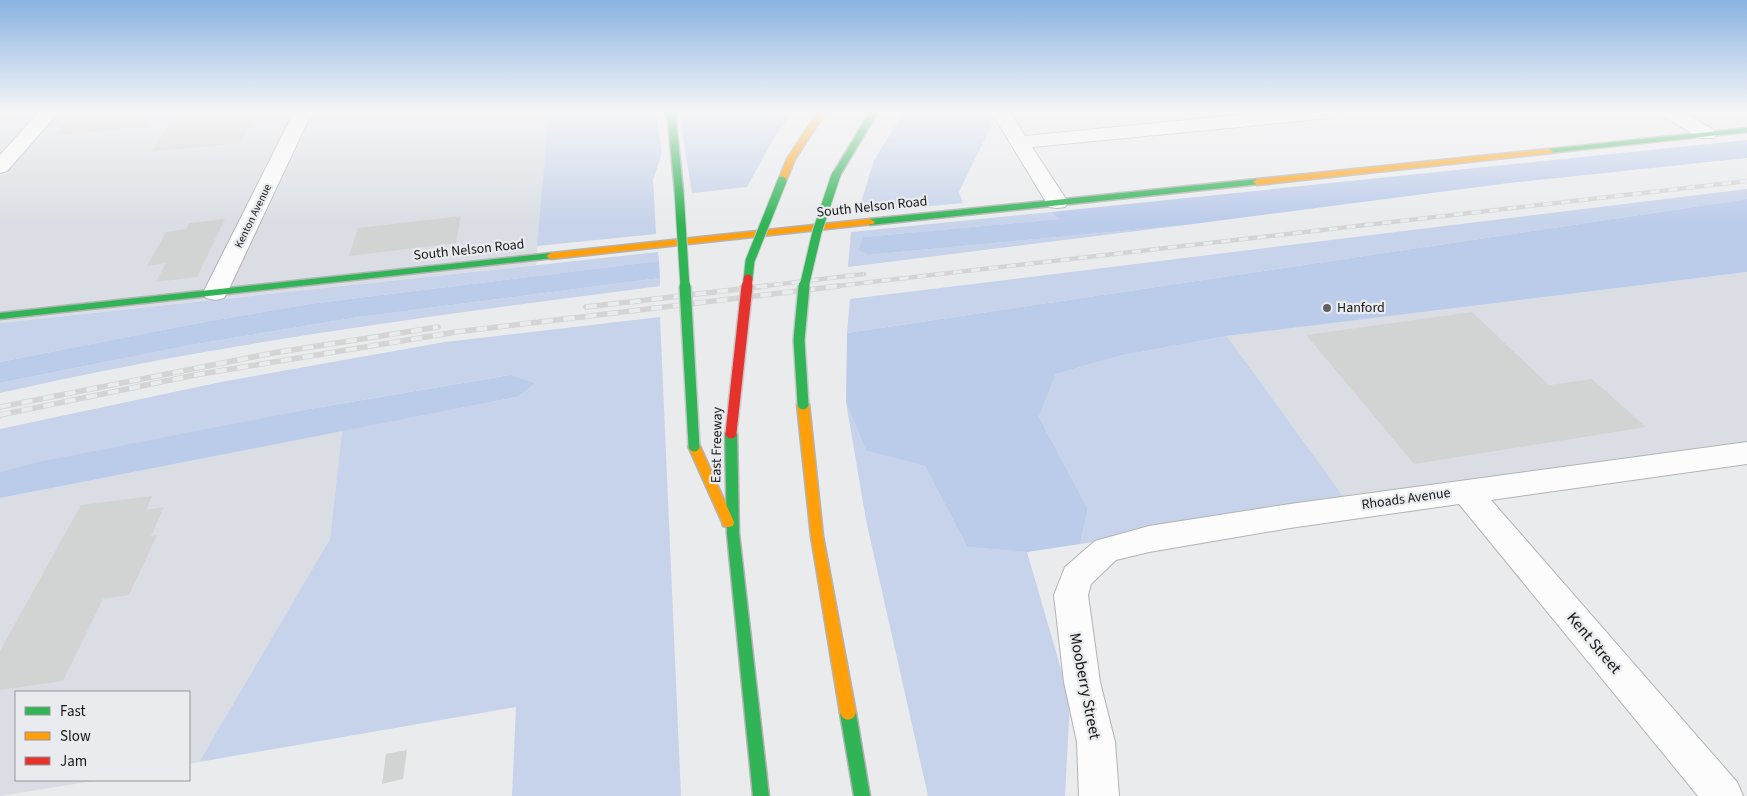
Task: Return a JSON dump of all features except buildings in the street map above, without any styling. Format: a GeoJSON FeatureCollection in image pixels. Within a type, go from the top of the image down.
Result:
{"type":"FeatureCollection","features":[{"type":"Feature","properties":{"kind":"main road"},"geometry":{"type":"LineString","coordinates":[[675,149],[679,191],[694,446],[733,533]]}},
{"type":"Feature","properties":{"kind":"main road","name":"East Freeway"},"geometry":{"type":"LineString","coordinates":[[761,796],[733,533],[731,433],[738,353],[750,261],[791,159],[797,149]]}},
{"type":"Feature","properties":{"kind":"main road"},"geometry":{"type":"LineString","coordinates":[[852,149],[836,175],[820,218],[806,281],[799,353],[817,536],[862,796]]}},
{"type":"Feature","properties":{"kind":"main road","name":"South Nelson Road"},"geometry":{"type":"LineString","coordinates":[[0,316],[1562,149]]}},
{"type":"Feature","properties":{"kind":"street"},"geometry":{"type":"LineString","coordinates":[[0,167],[16,149]]}},
{"type":"Feature","properties":{"kind":"street","name":"Kenton Avenue"},"geometry":{"type":"LineString","coordinates":[[215,293],[285,149]]}},
{"type":"Feature","properties":{"kind":"street"},"geometry":{"type":"LineString","coordinates":[[1024,149],[1057,202]]}},
{"type":"Feature","properties":{"kind":"street","name":"Rhoads Avenue"},"geometry":{"type":"LineString","coordinates":[[1077,577],[1106,550],[1149,539],[1290,516],[1627,471],[1747,452]]}},
{"type":"Feature","properties":{"kind":"street","name":"Kent Street"},"geometry":{"type":"LineString","coordinates":[[1466,491],[1723,796]]}},
{"type":"Feature","properties":{"kind":"street","name":"Mooberry Street"},"geometry":{"type":"LineString","coordinates":[[1077,577],[1070,595],[1082,682],[1096,742],[1099,796]]}},
{"type":"Feature","properties":{"kind":"shaded area"},"geometry":{"type":"Polygon","coordinates":[[[0,149],[546,149],[536,265],[0,323],[0,149]]]}},
{"type":"Feature","properties":{"kind":"shaded area"},"geometry":{"type":"Polygon","coordinates":[[[546,149],[661,149],[662,153],[653,180],[656,234],[537,246],[546,149]]]}},
{"type":"Feature","properties":{"kind":"shaded area"},"geometry":{"type":"Polygon","coordinates":[[[685,149],[768,149],[747,187],[692,193],[685,149]]]}},
{"type":"Feature","properties":{"kind":"shaded area"},"geometry":{"type":"Polygon","coordinates":[[[881,149],[980,149],[959,192],[963,203],[858,213],[874,160],[881,149]]]}},
{"type":"Feature","properties":{"kind":"shaded area"},"geometry":{"type":"Polygon","coordinates":[[[1659,149],[1747,149],[1747,158],[1509,183],[1185,225],[868,255],[859,250],[863,237],[1059,219],[1051,212],[1659,149]]]}},
{"type":"Feature","properties":{"kind":"shaded area"},"geometry":{"type":"Polygon","coordinates":[[[1747,189],[1747,199],[847,333],[850,299],[1747,189]]]}},
{"type":"Feature","properties":{"kind":"shaded area"},"geometry":{"type":"Polygon","coordinates":[[[1747,199],[1747,272],[1227,336],[1119,356],[1056,374],[1039,417],[1088,509],[1080,544],[1027,552],[967,547],[925,466],[866,451],[846,402],[847,333],[1747,199]]]}},
{"type":"Feature","properties":{"kind":"shaded area"},"geometry":{"type":"Polygon","coordinates":[[[1051,212],[1059,219],[863,237],[868,255],[1185,225],[848,267],[851,232],[1051,212]]]}},
{"type":"Feature","properties":{"kind":"shaded area"},"geometry":{"type":"Polygon","coordinates":[[[658,252],[659,261],[309,304],[193,324],[0,362],[0,323],[658,252]]]}},
{"type":"Feature","properties":{"kind":"shaded area"},"geometry":{"type":"Polygon","coordinates":[[[659,261],[660,278],[359,317],[191,345],[0,383],[0,362],[193,324],[309,304],[659,261]]]}},
{"type":"Feature","properties":{"kind":"shaded area"},"geometry":{"type":"Polygon","coordinates":[[[1747,272],[1747,446],[1348,503],[1227,336],[1747,272]]]}},
{"type":"Feature","properties":{"kind":"shaded area"},"geometry":{"type":"Polygon","coordinates":[[[660,278],[660,286],[412,319],[246,345],[82,375],[0,393],[0,383],[191,345],[359,317],[660,278]]]}},
{"type":"Feature","properties":{"kind":"shaded area"},"geometry":{"type":"Polygon","coordinates":[[[660,317],[681,796],[512,796],[516,707],[199,762],[330,539],[342,431],[517,397],[536,383],[509,375],[303,410],[0,472],[0,429],[221,382],[445,342],[660,317]]]}},
{"type":"Feature","properties":{"kind":"shaded area"},"geometry":{"type":"Polygon","coordinates":[[[1227,336],[1348,503],[1080,544],[1088,509],[1039,417],[1056,374],[1119,356],[1227,336]]]}},
{"type":"Feature","properties":{"kind":"shaded area"},"geometry":{"type":"Polygon","coordinates":[[[510,375],[536,383],[517,397],[0,498],[0,472],[34,463],[303,410],[510,375]]]}},
{"type":"Feature","properties":{"kind":"shaded area"},"geometry":{"type":"Polygon","coordinates":[[[846,402],[866,451],[925,466],[967,547],[1027,552],[1070,700],[1065,796],[928,796],[866,520],[846,402]]]}},
{"type":"Feature","properties":{"kind":"shaded area"},"geometry":{"type":"Polygon","coordinates":[[[342,431],[330,539],[199,762],[190,764],[190,691],[15,691],[15,781],[94,781],[0,796],[0,498],[342,431]]]}},
{"type":"Feature","properties":{"kind":"railway"},"geometry":{"type":"LineString","coordinates":[[828,287],[1747,181]]}},
{"type":"Feature","properties":{"kind":"railway"},"geometry":{"type":"LineString","coordinates":[[756,287],[864,274]]}},
{"type":"Feature","properties":{"kind":"railway"},"geometry":{"type":"LineString","coordinates":[[586,307],[767,286]]}},
{"type":"Feature","properties":{"kind":"railway"},"geometry":{"type":"LineString","coordinates":[[0,415],[195,375],[456,332],[839,286]]}},
{"type":"Feature","properties":{"kind":"railway"},"geometry":{"type":"LineString","coordinates":[[0,407],[273,353],[438,327]]}},
{"type":"Feature","properties":{"kind":"traffic: fast"},"geometry":{"type":"LineString","coordinates":[[675,149],[679,191]]}},
{"type":"Feature","properties":{"kind":"traffic: fast"},"geometry":{"type":"LineString","coordinates":[[836,175],[852,149]]}},
{"type":"Feature","properties":{"kind":"traffic: fast"},"geometry":{"type":"LineString","coordinates":[[1549,151],[1566,149]]}},
{"type":"Feature","properties":{"kind":"traffic: fast"},"geometry":{"type":"LineString","coordinates":[[803,404],[799,340],[800,311],[811,252],[836,175]]}},
{"type":"Feature","properties":{"kind":"traffic: fast"},"geometry":{"type":"LineString","coordinates":[[748,279],[750,261],[782,181]]}},
{"type":"Feature","properties":{"kind":"traffic: fast"},"geometry":{"type":"LineString","coordinates":[[870,222],[1257,182]]}},
{"type":"Feature","properties":{"kind":"traffic: fast"},"geometry":{"type":"LineString","coordinates":[[679,191],[694,446]]}},
{"type":"Feature","properties":{"kind":"traffic: fast"},"geometry":{"type":"LineString","coordinates":[[0,316],[551,256]]}},
{"type":"Feature","properties":{"kind":"traffic: fast"},"geometry":{"type":"LineString","coordinates":[[731,433],[733,533],[761,796]]}},
{"type":"Feature","properties":{"kind":"traffic: fast"},"geometry":{"type":"LineString","coordinates":[[848,713],[862,796]]}},
{"type":"Feature","properties":{"kind":"traffic: slow"},"geometry":{"type":"LineString","coordinates":[[782,181],[791,159],[797,149]]}},
{"type":"Feature","properties":{"kind":"traffic: slow"},"geometry":{"type":"LineString","coordinates":[[1257,182],[1549,151]]}},
{"type":"Feature","properties":{"kind":"traffic: slow"},"geometry":{"type":"LineString","coordinates":[[551,256],[870,222]]}},
{"type":"Feature","properties":{"kind":"traffic: slow"},"geometry":{"type":"LineString","coordinates":[[803,404],[817,536],[848,713]]}},
{"type":"Feature","properties":{"kind":"traffic: slow"},"geometry":{"type":"LineString","coordinates":[[694,446],[728,522]]}},
{"type":"Feature","properties":{"kind":"traffic: jam"},"geometry":{"type":"LineString","coordinates":[[731,433],[748,279]]}},
{"type":"Feature","properties":{"kind":"place","name":"Hanford"},"geometry":{"type":"Point","coordinates":[1327,308]}}]}
